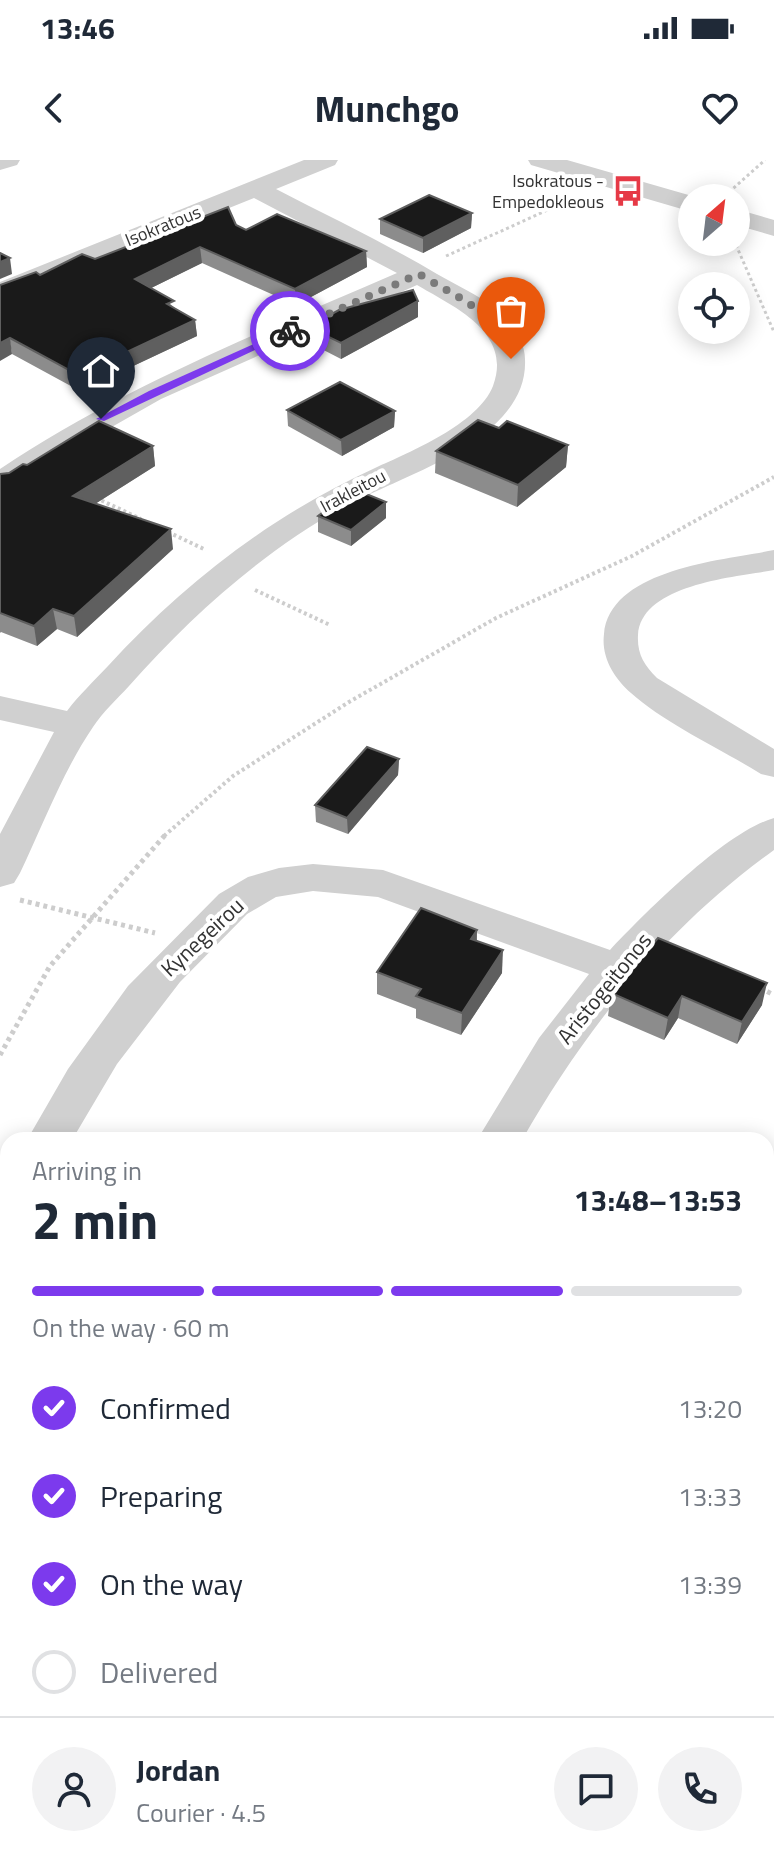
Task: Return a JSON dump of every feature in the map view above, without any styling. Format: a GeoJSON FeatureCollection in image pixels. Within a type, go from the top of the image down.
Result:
{"type":"FeatureCollection","features":[{"type":"Feature","properties":{"kind":"street"},"geometry":{"type":"LineString","coordinates":[[0,163],[8,160]]}},
{"type":"Feature","properties":{"kind":"street","name":"Isokratous"},"geometry":{"type":"LineString","coordinates":[[0,292],[326,160]]}},
{"type":"Feature","properties":{"kind":"street"},"geometry":{"type":"LineString","coordinates":[[540,160],[678,200]]}},
{"type":"Feature","properties":{"kind":"street","name":"Irakleitou"},"geometry":{"type":"LineString","coordinates":[[8,886],[75,725],[142,648],[229,570],[333,500],[456,439],[484,419],[499,401],[510,377],[511,359],[505,337],[486,316],[416,272],[255,189]]}},
{"type":"Feature","properties":{"kind":"street"},"geometry":{"type":"LineString","coordinates":[[750,221],[774,228]]}},
{"type":"Feature","properties":{"kind":"street"},"geometry":{"type":"LineString","coordinates":[[0,483],[42,452],[152,393],[416,272]]}},
{"type":"Feature","properties":{"kind":"street"},"geometry":{"type":"LineString","coordinates":[[774,560],[680,580],[651,592],[627,616],[619,643],[624,663],[652,691],[774,765]]}},
{"type":"Feature","properties":{"kind":"street"},"geometry":{"type":"LineString","coordinates":[[0,708],[75,725]]}},
{"type":"Feature","properties":{"kind":"street","name":"Aristogeitonos"},"geometry":{"type":"LineString","coordinates":[[504,1132],[562,1036],[615,967],[646,934],[723,864],[774,831]]}},
{"type":"Feature","properties":{"kind":"street","name":"Kynegeirou"},"geometry":{"type":"LineString","coordinates":[[54,1132],[120,1026],[174,958],[245,895],[272,885],[310,877],[347,877],[383,884],[615,967]]}},
{"type":"Feature","properties":{"kind":"path"},"geometry":{"type":"LineString","coordinates":[[738,184],[765,160]]}},
{"type":"Feature","properties":{"kind":"path"},"geometry":{"type":"LineString","coordinates":[[416,272],[613,181]]}},
{"type":"Feature","properties":{"kind":"path"},"geometry":{"type":"LineString","coordinates":[[740,256],[774,332]]}},
{"type":"Feature","properties":{"kind":"path"},"geometry":{"type":"LineString","coordinates":[[0,1055],[50,966],[162,837],[233,776],[349,702],[496,618],[632,556],[774,477]]}},
{"type":"Feature","properties":{"kind":"path"},"geometry":{"type":"LineString","coordinates":[[95,498],[151,524]]}},
{"type":"Feature","properties":{"kind":"path"},"geometry":{"type":"LineString","coordinates":[[166,531],[229,570],[330,625]]}},
{"type":"Feature","properties":{"kind":"path"},"geometry":{"type":"LineString","coordinates":[[8,886],[92,917],[192,942]]}},
{"type":"Feature","properties":{"kind":"path"},"geometry":{"type":"LineString","coordinates":[[745,981],[774,995]]}},
{"type":"Feature","properties":{"kind":"building"},"geometry":{"type":"Polygon","coordinates":[[[429,195],[472,213],[423,238],[380,219],[429,195]]]}},
{"type":"Feature","properties":{"kind":"building"},"geometry":{"type":"Polygon","coordinates":[[[228,207],[236,225],[246,230],[277,214],[366,251],[295,289],[200,247],[135,279],[174,301],[167,304],[195,320],[78,375],[10,338],[0,343],[0,285],[36,272],[40,275],[82,254],[95,259],[228,207]]]}},
{"type":"Feature","properties":{"kind":"building"},"geometry":{"type":"Polygon","coordinates":[[[0,253],[10,258],[0,262],[0,253]]]}},
{"type":"Feature","properties":{"kind":"building"},"geometry":{"type":"Polygon","coordinates":[[[413,290],[418,301],[341,343],[308,327],[339,310],[413,290]]]}},
{"type":"Feature","properties":{"kind":"building"},"geometry":{"type":"Polygon","coordinates":[[[340,382],[395,411],[341,440],[287,410],[340,382]]]}},
{"type":"Feature","properties":{"kind":"building"},"geometry":{"type":"Polygon","coordinates":[[[478,420],[499,428],[507,421],[568,445],[518,485],[436,451],[478,420]]]}},
{"type":"Feature","properties":{"kind":"building"},"geometry":{"type":"Polygon","coordinates":[[[99,421],[153,446],[73,496],[171,529],[74,616],[53,609],[34,626],[0,613],[0,474],[27,465],[99,421]]]}},
{"type":"Feature","properties":{"kind":"building"},"geometry":{"type":"Polygon","coordinates":[[[354,489],[386,502],[351,530],[318,516],[354,489]]]}},
{"type":"Feature","properties":{"kind":"building"},"geometry":{"type":"Polygon","coordinates":[[[367,747],[399,759],[347,818],[315,805],[367,747]]]}},
{"type":"Feature","properties":{"kind":"building"},"geometry":{"type":"Polygon","coordinates":[[[421,908],[477,930],[471,939],[503,950],[462,1013],[416,996],[421,989],[377,972],[421,908]]]}},
{"type":"Feature","properties":{"kind":"building"},"geometry":{"type":"Polygon","coordinates":[[[658,938],[767,983],[742,1022],[682,996],[668,1018],[611,993],[658,938]]]}},
{"type":"Feature","properties":{"kind":"way so far"},"geometry":{"type":"LineString","coordinates":[[290,331],[419,274],[486,316],[505,337],[511,359]]}},
{"type":"Feature","properties":{"kind":"place","name":"Isokratous - Empedokleous"},"geometry":{"type":"Point","coordinates":[628,191]}},
{"type":"Feature","properties":{"kind":"route"},"geometry":{"type":"LineString","coordinates":[[101,419],[290,331]]}}]}
